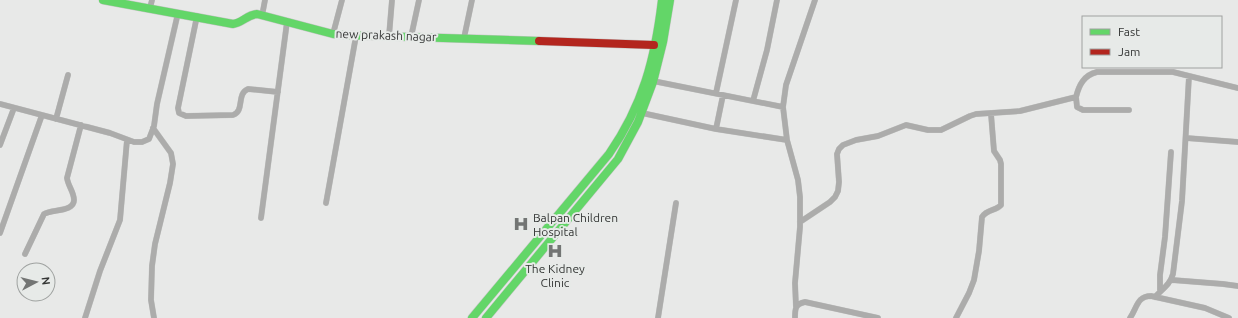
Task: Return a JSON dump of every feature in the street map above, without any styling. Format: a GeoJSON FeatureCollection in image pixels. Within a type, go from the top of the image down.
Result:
{"type":"FeatureCollection","features":[{"type":"Feature","properties":{"kind":"main road","name":"new prakash nagar"},"geometry":{"type":"LineString","coordinates":[[102,0],[151,4],[178,13],[233,24],[238,24],[250,15],[262,16],[333,34],[356,36],[411,36],[654,45]]}},
{"type":"Feature","properties":{"kind":"main road"},"geometry":{"type":"LineString","coordinates":[[472,318],[604,160],[617,142],[638,104],[645,82],[654,45],[662,0]]}},
{"type":"Feature","properties":{"kind":"main road"},"geometry":{"type":"LineString","coordinates":[[486,318],[618,159],[632,136],[646,106],[653,81],[662,47],[670,0]]}},
{"type":"Feature","properties":{"kind":"street"},"geometry":{"type":"LineString","coordinates":[[262,16],[265,0]]}},
{"type":"Feature","properties":{"kind":"street"},"geometry":{"type":"LineString","coordinates":[[333,34],[342,0]]}},
{"type":"Feature","properties":{"kind":"street"},"geometry":{"type":"LineString","coordinates":[[389,36],[392,0]]}},
{"type":"Feature","properties":{"kind":"street"},"geometry":{"type":"LineString","coordinates":[[411,36],[419,0]]}},
{"type":"Feature","properties":{"kind":"street"},"geometry":{"type":"LineString","coordinates":[[464,38],[472,0]]}},
{"type":"Feature","properties":{"kind":"street"},"geometry":{"type":"LineString","coordinates":[[716,93],[736,0]]}},
{"type":"Feature","properties":{"kind":"street"},"geometry":{"type":"LineString","coordinates":[[752,101],[767,50],[777,0]]}},
{"type":"Feature","properties":{"kind":"street"},"geometry":{"type":"LineString","coordinates":[[795,318],[795,283],[800,222],[800,187],[787,140],[783,107],[786,85],[815,0]]}},
{"type":"Feature","properties":{"kind":"street"},"geometry":{"type":"LineString","coordinates":[[0,104],[110,133],[127,140],[142,142],[149,139],[153,128],[178,13]]}},
{"type":"Feature","properties":{"kind":"street"},"geometry":{"type":"LineString","coordinates":[[197,16],[178,108],[179,113],[186,116],[233,116],[239,111],[242,94],[244,91],[248,89],[278,92]]}},
{"type":"Feature","properties":{"kind":"street"},"geometry":{"type":"LineString","coordinates":[[261,218],[287,22]]}},
{"type":"Feature","properties":{"kind":"street"},"geometry":{"type":"LineString","coordinates":[[326,203],[356,36]]}},
{"type":"Feature","properties":{"kind":"street"},"geometry":{"type":"LineString","coordinates":[[1129,110],[1083,110],[1077,107],[1076,97],[1081,83],[1091,74],[1098,72],[1173,72],[1238,88]]}},
{"type":"Feature","properties":{"kind":"street"},"geometry":{"type":"LineString","coordinates":[[56,119],[68,75]]}},
{"type":"Feature","properties":{"kind":"street"},"geometry":{"type":"LineString","coordinates":[[1155,297],[1160,290],[1172,280],[1182,206],[1189,76]]}},
{"type":"Feature","properties":{"kind":"street"},"geometry":{"type":"LineString","coordinates":[[653,81],[783,107]]}},
{"type":"Feature","properties":{"kind":"street"},"geometry":{"type":"LineString","coordinates":[[716,129],[724,95]]}},
{"type":"Feature","properties":{"kind":"street"},"geometry":{"type":"LineString","coordinates":[[800,222],[835,197],[838,191],[839,182],[837,154],[843,145],[856,140],[878,136],[906,125],[928,130],[941,130],[970,116],[1020,111],[1076,97]]}},
{"type":"Feature","properties":{"kind":"street"},"geometry":{"type":"LineString","coordinates":[[0,145],[14,108]]}},
{"type":"Feature","properties":{"kind":"street"},"geometry":{"type":"LineString","coordinates":[[642,113],[716,129],[787,140]]}},
{"type":"Feature","properties":{"kind":"street"},"geometry":{"type":"LineString","coordinates":[[956,318],[967,298],[974,280],[979,251],[982,217],[992,209],[999,207],[1002,202],[1001,164],[994,151],[992,114]]}},
{"type":"Feature","properties":{"kind":"street"},"geometry":{"type":"LineString","coordinates":[[0,233],[42,115]]}},
{"type":"Feature","properties":{"kind":"street"},"geometry":{"type":"LineString","coordinates":[[25,254],[44,214],[49,211],[69,208],[74,202],[67,178],[81,125]]}},
{"type":"Feature","properties":{"kind":"street"},"geometry":{"type":"LineString","coordinates":[[153,128],[171,153],[173,164],[170,183],[155,244],[152,266],[151,300],[154,318]]}},
{"type":"Feature","properties":{"kind":"street"},"geometry":{"type":"LineString","coordinates":[[1186,138],[1238,142]]}},
{"type":"Feature","properties":{"kind":"street"},"geometry":{"type":"LineString","coordinates":[[85,318],[100,271],[120,220],[127,140]]}},
{"type":"Feature","properties":{"kind":"street"},"geometry":{"type":"LineString","coordinates":[[1160,290],[1171,152]]}},
{"type":"Feature","properties":{"kind":"street"},"geometry":{"type":"LineString","coordinates":[[658,318],[676,203]]}},
{"type":"Feature","properties":{"kind":"street"},"geometry":{"type":"LineString","coordinates":[[1172,280],[1238,286]]}},
{"type":"Feature","properties":{"kind":"street"},"geometry":{"type":"LineString","coordinates":[[1130,318],[1141,298],[1145,296],[1205,308],[1229,318]]}},
{"type":"Feature","properties":{"kind":"street"},"geometry":{"type":"LineString","coordinates":[[796,307],[799,303],[810,302],[878,318]]}},
{"type":"Feature","properties":{"kind":"traffic: fast"},"geometry":{"type":"LineString","coordinates":[[103,0],[233,24],[257,14],[333,34],[343,35],[539,41]]}},
{"type":"Feature","properties":{"kind":"traffic: fast"},"geometry":{"type":"LineString","coordinates":[[472,318],[609,154],[621,136],[631,118],[646,81],[656,42],[662,0]]}},
{"type":"Feature","properties":{"kind":"traffic: fast"},"geometry":{"type":"LineString","coordinates":[[486,318],[618,159],[638,122],[653,82],[663,42],[670,0]]}},
{"type":"Feature","properties":{"kind":"traffic: jam"},"geometry":{"type":"LineString","coordinates":[[539,41],[654,45]]}},
{"type":"Feature","properties":{"kind":"place","name":"Balpan Children Hospital"},"geometry":{"type":"Point","coordinates":[521,224]}},
{"type":"Feature","properties":{"kind":"place","name":"The Kidney Clinic"},"geometry":{"type":"Point","coordinates":[555,251]}}]}
